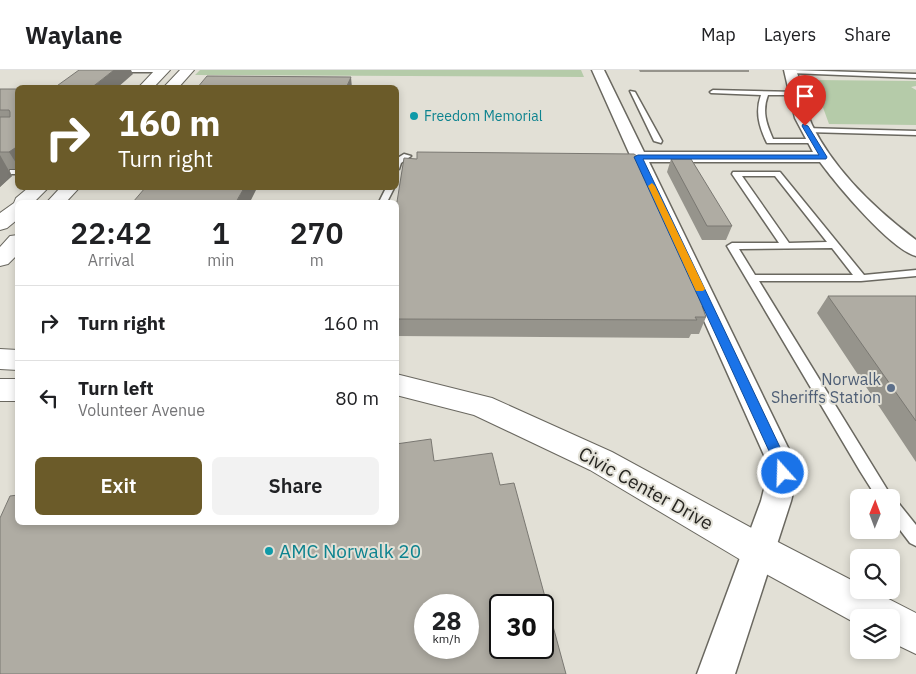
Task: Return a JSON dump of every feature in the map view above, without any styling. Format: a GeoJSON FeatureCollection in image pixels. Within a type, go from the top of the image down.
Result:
{"type":"FeatureCollection","features":[{"type":"Feature","properties":{"kind":"street"},"geometry":{"type":"LineString","coordinates":[[173,85],[188,70]]}},
{"type":"Feature","properties":{"kind":"street"},"geometry":{"type":"LineString","coordinates":[[598,70],[642,151],[782,464],[782,485],[716,674]]}},
{"type":"Feature","properties":{"kind":"street"},"geometry":{"type":"LineString","coordinates":[[147,85],[162,71]]}},
{"type":"Feature","properties":{"kind":"street"},"geometry":{"type":"LineString","coordinates":[[791,71],[804,124],[824,157],[893,233],[916,250]]}},
{"type":"Feature","properties":{"kind":"street"},"geometry":{"type":"LineString","coordinates":[[642,151],[824,157]]}},
{"type":"Feature","properties":{"kind":"street"},"geometry":{"type":"LineString","coordinates":[[25,200],[37,190]]}},
{"type":"Feature","properties":{"kind":"street"},"geometry":{"type":"LineString","coordinates":[[58,200],[68,190]]}},
{"type":"Feature","properties":{"kind":"street"},"geometry":{"type":"LineString","coordinates":[[0,224],[15,211]]}},
{"type":"Feature","properties":{"kind":"street"},"geometry":{"type":"LineString","coordinates":[[0,259],[15,244]]}},
{"type":"Feature","properties":{"kind":"street"},"geometry":{"type":"LineString","coordinates":[[0,359],[15,360]]}},
{"type":"Feature","properties":{"kind":"street","name":"Civic Center Drive"},"geometry":{"type":"LineString","coordinates":[[399,385],[482,406],[601,461],[759,551],[868,609]]}},
{"type":"Feature","properties":{"kind":"street"},"geometry":{"type":"LineString","coordinates":[[0,390],[15,390]]}},
{"type":"Feature","properties":{"kind":"street"},"geometry":{"type":"LineString","coordinates":[[900,626],[916,634]]}},
{"type":"Feature","properties":{"kind":"lane"},"geometry":{"type":"LineString","coordinates":[[107,72],[162,71]]}},
{"type":"Feature","properties":{"kind":"lane"},"geometry":{"type":"LineString","coordinates":[[791,71],[916,76]]}},
{"type":"Feature","properties":{"kind":"lane"},"geometry":{"type":"LineString","coordinates":[[632,92],[642,151]]}},
{"type":"Feature","properties":{"kind":"lane"},"geometry":{"type":"LineString","coordinates":[[713,92],[797,93]]}},
{"type":"Feature","properties":{"kind":"lane"},"geometry":{"type":"LineString","coordinates":[[765,93],[760,107],[763,123],[770,141],[862,133],[916,133]]}},
{"type":"Feature","properties":{"kind":"lane"},"geometry":{"type":"LineString","coordinates":[[399,161],[407,156]]}},
{"type":"Feature","properties":{"kind":"lane"},"geometry":{"type":"LineString","coordinates":[[786,245],[736,174],[777,174],[861,278]]}},
{"type":"Feature","properties":{"kind":"lane"},"geometry":{"type":"LineString","coordinates":[[836,245],[732,246],[880,489]]}},
{"type":"Feature","properties":{"kind":"lane"},"geometry":{"type":"LineString","coordinates":[[751,278],[861,278],[916,273]]}},
{"type":"Feature","properties":{"kind":"lane"},"geometry":{"type":"LineString","coordinates":[[900,514],[910,524],[916,538]]}},
{"type":"Feature","properties":{"kind":"green space"},"geometry":{"type":"Polygon","coordinates":[[[200,70],[581,70],[584,77],[195,75],[200,70]]]}},
{"type":"Feature","properties":{"kind":"green space"},"geometry":{"type":"Polygon","coordinates":[[[813,80],[916,81],[916,86],[911,87],[916,90],[916,125],[829,124],[813,80]]]}},
{"type":"Feature","properties":{"kind":"building"},"geometry":{"type":"Polygon","coordinates":[[[79,70],[114,70],[95,85],[58,85],[79,70]]]}},
{"type":"Feature","properties":{"kind":"building"},"geometry":{"type":"Polygon","coordinates":[[[207,76],[351,77],[347,85],[200,85],[207,76]]]}},
{"type":"Feature","properties":{"kind":"building"},"geometry":{"type":"Polygon","coordinates":[[[0,89],[15,89],[15,148],[9,152],[0,152],[0,117],[10,117],[10,112],[9,110],[0,110],[0,89]]]}},
{"type":"Feature","properties":{"kind":"building"},"geometry":{"type":"Polygon","coordinates":[[[417,152],[634,154],[637,156],[707,306],[702,306],[706,317],[695,317],[697,320],[399,319],[399,200],[397,200],[404,158],[417,159],[417,152]]]}},
{"type":"Feature","properties":{"kind":"building"},"geometry":{"type":"Polygon","coordinates":[[[671,159],[691,159],[732,226],[707,226],[671,159]]]}},
{"type":"Feature","properties":{"kind":"building"},"geometry":{"type":"Polygon","coordinates":[[[143,190],[243,190],[237,200],[135,200],[143,190]]]}},
{"type":"Feature","properties":{"kind":"building"},"geometry":{"type":"Polygon","coordinates":[[[828,296],[916,296],[916,421],[828,296]]]}},
{"type":"Feature","properties":{"kind":"building","name":"AMC Norwalk 20"},"geometry":{"type":"Polygon","coordinates":[[[431,439],[434,461],[492,453],[500,485],[514,483],[544,594],[489,594],[489,659],[554,659],[554,630],[566,674],[0,674],[0,518],[10,496],[15,495],[15,525],[399,525],[399,444],[431,439]]]}},
{"type":"Feature","properties":{"kind":"slow traffic"},"geometry":{"type":"LineString","coordinates":[[652,186],[700,289]]}},
{"type":"Feature","properties":{"kind":"place","name":"Freedom Memorial"},"geometry":{"type":"Point","coordinates":[414,116]}},
{"type":"Feature","properties":{"kind":"place","name":"Norwalk Sheriffs Station"},"geometry":{"type":"Point","coordinates":[891,388]}},
{"type":"Feature","properties":{"kind":"place","name":"AMC Norwalk 20"},"geometry":{"type":"Point","coordinates":[269,551]}},
{"type":"Feature","properties":{"kind":"route"},"geometry":{"type":"LineString","coordinates":[[783,473],[782,464],[638,157],[824,157],[805,126]]}}]}
